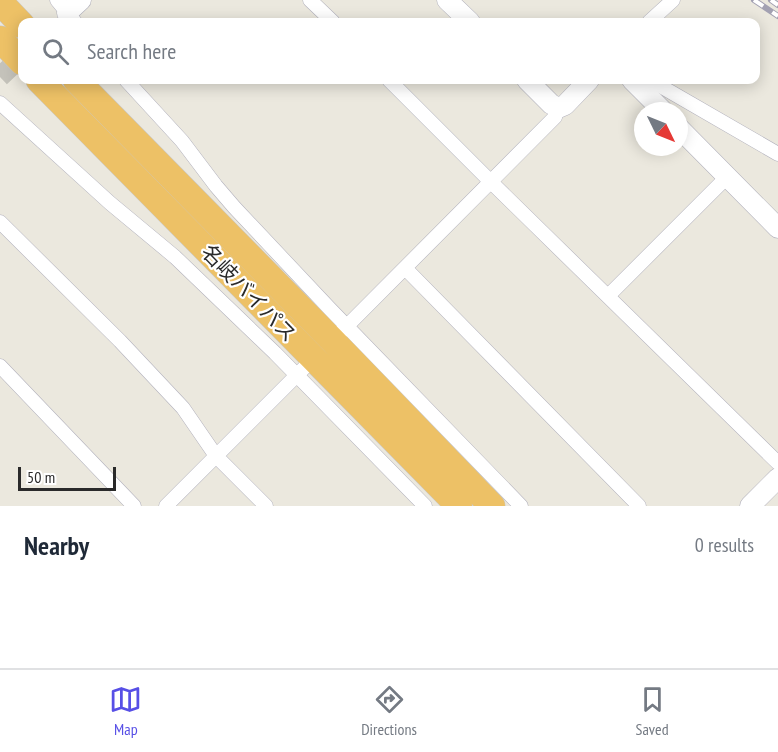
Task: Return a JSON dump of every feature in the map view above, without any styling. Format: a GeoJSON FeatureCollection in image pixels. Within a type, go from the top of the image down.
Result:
{"type":"FeatureCollection","features":[{"type":"Feature","properties":{"kind":"highway"},"geometry":{"type":"LineString","coordinates":[[0,2],[18,21]]}},
{"type":"Feature","properties":{"kind":"highway"},"geometry":{"type":"LineString","coordinates":[[0,39],[18,58]]}},
{"type":"Feature","properties":{"kind":"highway","name":"名岐バイパス"},"geometry":{"type":"LineString","coordinates":[[43,84],[305,367],[459,506]]}},
{"type":"Feature","properties":{"kind":"highway","name":"名岐バイパス"},"geometry":{"type":"LineString","coordinates":[[80,84],[339,333],[492,506]]}},
{"type":"Feature","properties":{"kind":"street"},"geometry":{"type":"LineString","coordinates":[[310,0],[329,18]]}},
{"type":"Feature","properties":{"kind":"street"},"geometry":{"type":"LineString","coordinates":[[447,0],[466,18]]}},
{"type":"Feature","properties":{"kind":"street"},"geometry":{"type":"LineString","coordinates":[[654,18],[674,0]]}},
{"type":"Feature","properties":{"kind":"street"},"geometry":{"type":"LineString","coordinates":[[130,84],[182,141],[216,186],[339,333],[521,506]]}},
{"type":"Feature","properties":{"kind":"street"},"geometry":{"type":"LineString","coordinates":[[393,84],[778,463]]}},
{"type":"Feature","properties":{"kind":"street"},"geometry":{"type":"LineString","coordinates":[[531,84],[558,108]]}},
{"type":"Feature","properties":{"kind":"street"},"geometry":{"type":"LineString","coordinates":[[339,333],[555,117],[558,108],[565,105],[585,84]]}},
{"type":"Feature","properties":{"kind":"street"},"geometry":{"type":"LineString","coordinates":[[636,84],[654,102]]}},
{"type":"Feature","properties":{"kind":"street"},"geometry":{"type":"LineString","coordinates":[[657,84],[778,154]]}},
{"type":"Feature","properties":{"kind":"street"},"geometry":{"type":"LineString","coordinates":[[0,103],[110,203],[305,367],[426,506]]}},
{"type":"Feature","properties":{"kind":"street"},"geometry":{"type":"LineString","coordinates":[[688,137],[778,228]]}},
{"type":"Feature","properties":{"kind":"street"},"geometry":{"type":"LineString","coordinates":[[608,296],[727,177]]}},
{"type":"Feature","properties":{"kind":"street"},"geometry":{"type":"LineString","coordinates":[[0,222],[120,341],[183,408],[216,456],[266,506]]}},
{"type":"Feature","properties":{"kind":"street"},"geometry":{"type":"LineString","coordinates":[[405,268],[639,506]]}},
{"type":"Feature","properties":{"kind":"street"},"geometry":{"type":"LineString","coordinates":[[0,366],[134,506]]}},
{"type":"Feature","properties":{"kind":"street"},"geometry":{"type":"LineString","coordinates":[[166,506],[305,367]]}},
{"type":"Feature","properties":{"kind":"street"},"geometry":{"type":"LineString","coordinates":[[750,506],[778,478]]}},
{"type":"Feature","properties":{"kind":"tunnel"},"geometry":{"type":"LineString","coordinates":[[0,77],[18,60]]}},
{"type":"Feature","properties":{"kind":"railway"},"geometry":{"type":"LineString","coordinates":[[754,0],[778,16]]}},
{"type":"Feature","properties":{"kind":"railway"},"geometry":{"type":"LineString","coordinates":[[771,0],[778,5]]}}]}
